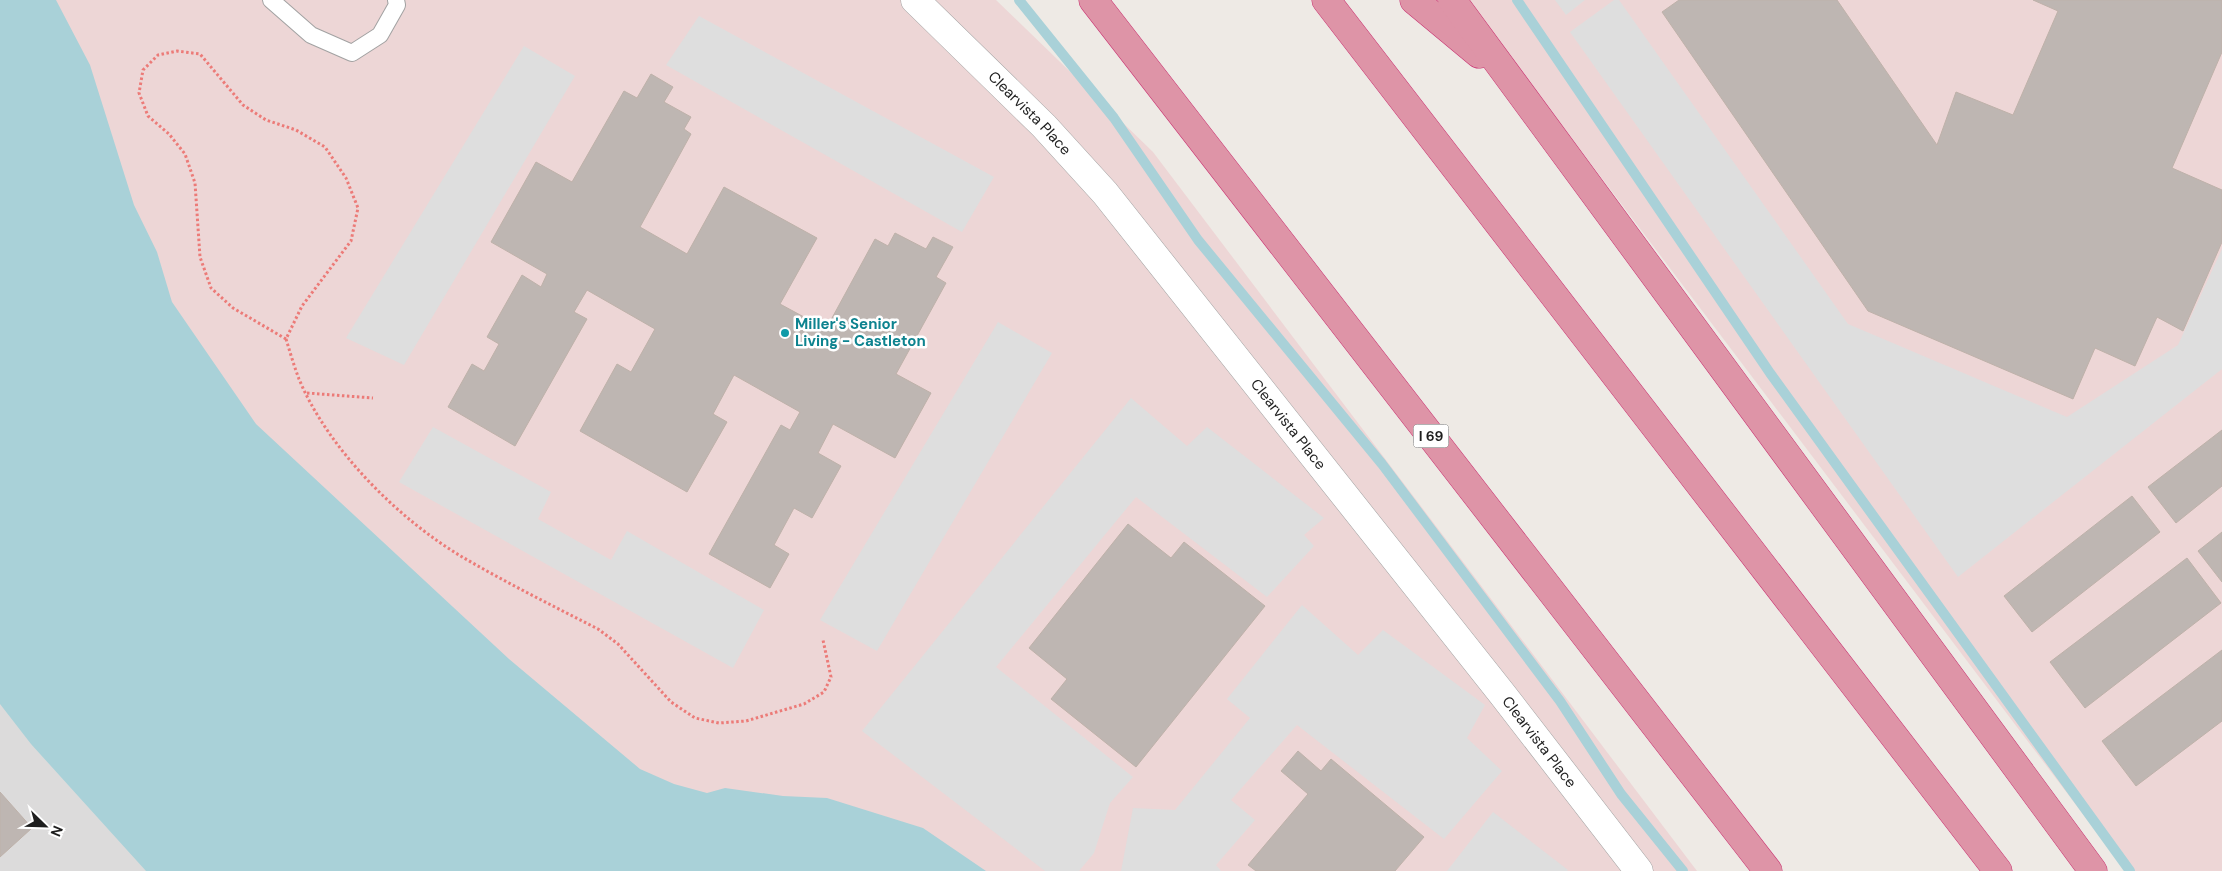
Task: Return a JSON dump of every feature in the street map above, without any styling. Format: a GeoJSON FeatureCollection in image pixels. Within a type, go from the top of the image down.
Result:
{"type":"FeatureCollection","features":[{"type":"Feature","properties":{"kind":"highway","name":"I 69"},"geometry":{"type":"LineString","coordinates":[[1093,0],[1768,871]]}},
{"type":"Feature","properties":{"kind":"highway"},"geometry":{"type":"LineString","coordinates":[[1326,0],[1998,871]]}},
{"type":"Feature","properties":{"kind":"highway"},"geometry":{"type":"LineString","coordinates":[[1414,0],[1511,80]]}},
{"type":"Feature","properties":{"kind":"highway"},"geometry":{"type":"LineString","coordinates":[[1452,0],[2093,871]]}},
{"type":"Feature","properties":{"kind":"street","name":"Clearvista Place"},"geometry":{"type":"LineString","coordinates":[[915,0],[1044,126],[1105,194],[1639,871]]}},
{"type":"Feature","properties":{"kind":"lane"},"geometry":{"type":"LineString","coordinates":[[271,0],[311,34],[352,54],[380,35],[397,5],[396,0]]}},
{"type":"Feature","properties":{"kind":"path"},"geometry":{"type":"LineString","coordinates":[[286,339],[302,306],[351,241],[358,208],[346,178],[325,147],[296,130],[266,120],[243,105],[200,54],[177,51],[158,55],[144,70],[139,92],[148,116],[169,134],[185,154],[195,183],[200,257],[211,288],[233,308],[286,339],[306,393],[317,412],[350,460],[396,508],[462,557],[598,629],[618,644],[671,702],[695,718],[719,724],[746,721],[804,704],[818,696],[824,692],[830,677],[823,640]]}},
{"type":"Feature","properties":{"kind":"path"},"geometry":{"type":"LineString","coordinates":[[306,393],[373,398]]}},
{"type":"Feature","properties":{"kind":"shaded area"},"geometry":{"type":"Polygon","coordinates":[[[34,0],[996,0],[1153,152],[1697,871],[737,871],[183,389],[34,0]]]}},
{"type":"Feature","properties":{"kind":"shaded area"},"geometry":{"type":"Polygon","coordinates":[[[1467,0],[2222,0],[2222,871],[2126,871],[1467,0]]]}},
{"type":"Feature","properties":{"kind":"shaded area"},"geometry":{"type":"Polygon","coordinates":[[[1555,0],[1585,0],[1566,15],[1555,0]]]}},
{"type":"Feature","properties":{"kind":"shaded area"},"geometry":{"type":"Polygon","coordinates":[[[1614,0],[1619,0],[1848,324],[2067,417],[2178,345],[2222,249],[2222,369],[1958,577],[1570,32],[1614,0]]]}},
{"type":"Feature","properties":{"kind":"shaded area"},"geometry":{"type":"Polygon","coordinates":[[[699,16],[994,177],[962,232],[666,65],[699,16]]]}},
{"type":"Feature","properties":{"kind":"shaded area"},"geometry":{"type":"Polygon","coordinates":[[[524,46],[575,76],[404,365],[346,338],[524,46]]]}},
{"type":"Feature","properties":{"kind":"shaded area"},"geometry":{"type":"Polygon","coordinates":[[[998,322],[1052,353],[877,651],[820,620],[998,322]]]}},
{"type":"Feature","properties":{"kind":"shaded area"},"geometry":{"type":"Polygon","coordinates":[[[1131,398],[1187,446],[1207,427],[1324,518],[1304,535],[1314,546],[1267,597],[1136,497],[996,667],[1133,777],[1110,803],[1094,853],[1079,871],[1045,871],[862,731],[1131,398]]]}},
{"type":"Feature","properties":{"kind":"shaded area"},"geometry":{"type":"Polygon","coordinates":[[[433,427],[551,492],[538,519],[611,560],[627,531],[764,610],[733,668],[399,482],[433,427]]]}},
{"type":"Feature","properties":{"kind":"shaded area"},"geometry":{"type":"Polygon","coordinates":[[[1302,605],[1358,655],[1383,630],[1485,705],[1467,738],[1502,771],[1444,839],[1297,725],[1231,800],[1255,820],[1216,865],[1221,871],[1121,871],[1133,808],[1175,810],[1250,718],[1227,699],[1302,605]]]}},
{"type":"Feature","properties":{"kind":"shaded area"},"geometry":{"type":"Polygon","coordinates":[[[0,643],[237,871],[0,871],[0,643]]]}},
{"type":"Feature","properties":{"kind":"shaded area"},"geometry":{"type":"Polygon","coordinates":[[[1493,812],[1568,870],[1447,871],[1493,812]]]}},
{"type":"Feature","properties":{"kind":"water"},"geometry":{"type":"Polygon","coordinates":[[[0,0],[56,0],[90,65],[134,205],[157,252],[172,302],[256,424],[509,659],[640,769],[674,784],[707,793],[725,788],[783,796],[827,798],[923,828],[986,871],[146,871],[31,744],[0,704],[0,0]]]}},
{"type":"Feature","properties":{"kind":"building"},"geometry":{"type":"Polygon","coordinates":[[[1679,0],[1837,0],[1937,145],[1956,92],[2013,115],[2058,11],[2033,0],[2222,0],[2222,52],[2172,168],[2222,190],[2222,242],[2183,331],[2157,317],[2135,366],[2095,348],[2073,399],[1868,311],[1662,12],[1679,0]]]}},
{"type":"Feature","properties":{"kind":"building","name":"Miller's Senior Living - Castleton"},"geometry":{"type":"Polygon","coordinates":[[[651,74],[673,87],[664,102],[691,117],[684,129],[691,134],[640,227],[687,254],[724,187],[817,238],[780,304],[826,329],[875,239],[888,246],[895,233],[926,249],[933,237],[953,247],[936,277],[946,283],[896,374],[931,393],[895,458],[833,424],[818,453],[841,466],[812,518],[794,508],[774,545],[789,554],[770,588],[709,554],[781,425],[790,430],[800,412],[734,375],[713,414],[727,422],[687,492],[580,431],[617,364],[631,372],[655,329],[587,290],[574,312],[587,319],[515,446],[448,407],[472,364],[484,371],[499,344],[487,337],[522,275],[541,287],[547,274],[491,242],[536,162],[572,182],[624,91],[637,98],[651,74]]]}},
{"type":"Feature","properties":{"kind":"building"},"geometry":{"type":"Polygon","coordinates":[[[2222,430],[2222,486],[2176,523],[2148,487],[2222,430]]]}},
{"type":"Feature","properties":{"kind":"building"},"geometry":{"type":"Polygon","coordinates":[[[2132,496],[2160,532],[2032,632],[2004,596],[2132,496]]]}},
{"type":"Feature","properties":{"kind":"building"},"geometry":{"type":"Polygon","coordinates":[[[1128,524],[1171,558],[1184,542],[1265,606],[1136,767],[1051,699],[1067,679],[1029,648],[1128,524]]]}},
{"type":"Feature","properties":{"kind":"building"},"geometry":{"type":"Polygon","coordinates":[[[2222,532],[2222,582],[2198,551],[2222,532]]]}},
{"type":"Feature","properties":{"kind":"building"},"geometry":{"type":"Polygon","coordinates":[[[2187,558],[2221,603],[2085,708],[2050,662],[2187,558]]]}},
{"type":"Feature","properties":{"kind":"building"},"geometry":{"type":"Polygon","coordinates":[[[2222,650],[2222,721],[2136,786],[2102,741],[2222,650]]]}},
{"type":"Feature","properties":{"kind":"building"},"geometry":{"type":"Polygon","coordinates":[[[1298,751],[1321,771],[1331,759],[1424,837],[1395,871],[1256,871],[1248,865],[1308,794],[1281,771],[1298,751]]]}},
{"type":"Feature","properties":{"kind":"building"},"geometry":{"type":"Polygon","coordinates":[[[0,792],[32,828],[0,857],[0,792]]]}},
{"type":"Feature","properties":{"kind":"waterway"},"geometry":{"type":"LineString","coordinates":[[1019,0],[1114,118],[1198,240],[1382,464],[1560,701],[1621,794],[1683,871]]}},
{"type":"Feature","properties":{"kind":"waterway"},"geometry":{"type":"LineString","coordinates":[[1517,0],[1770,373],[2130,871]]}},
{"type":"Feature","properties":{"kind":"place","name":"Miller's Senior Living - Castleton"},"geometry":{"type":"Point","coordinates":[785,333]}}]}
